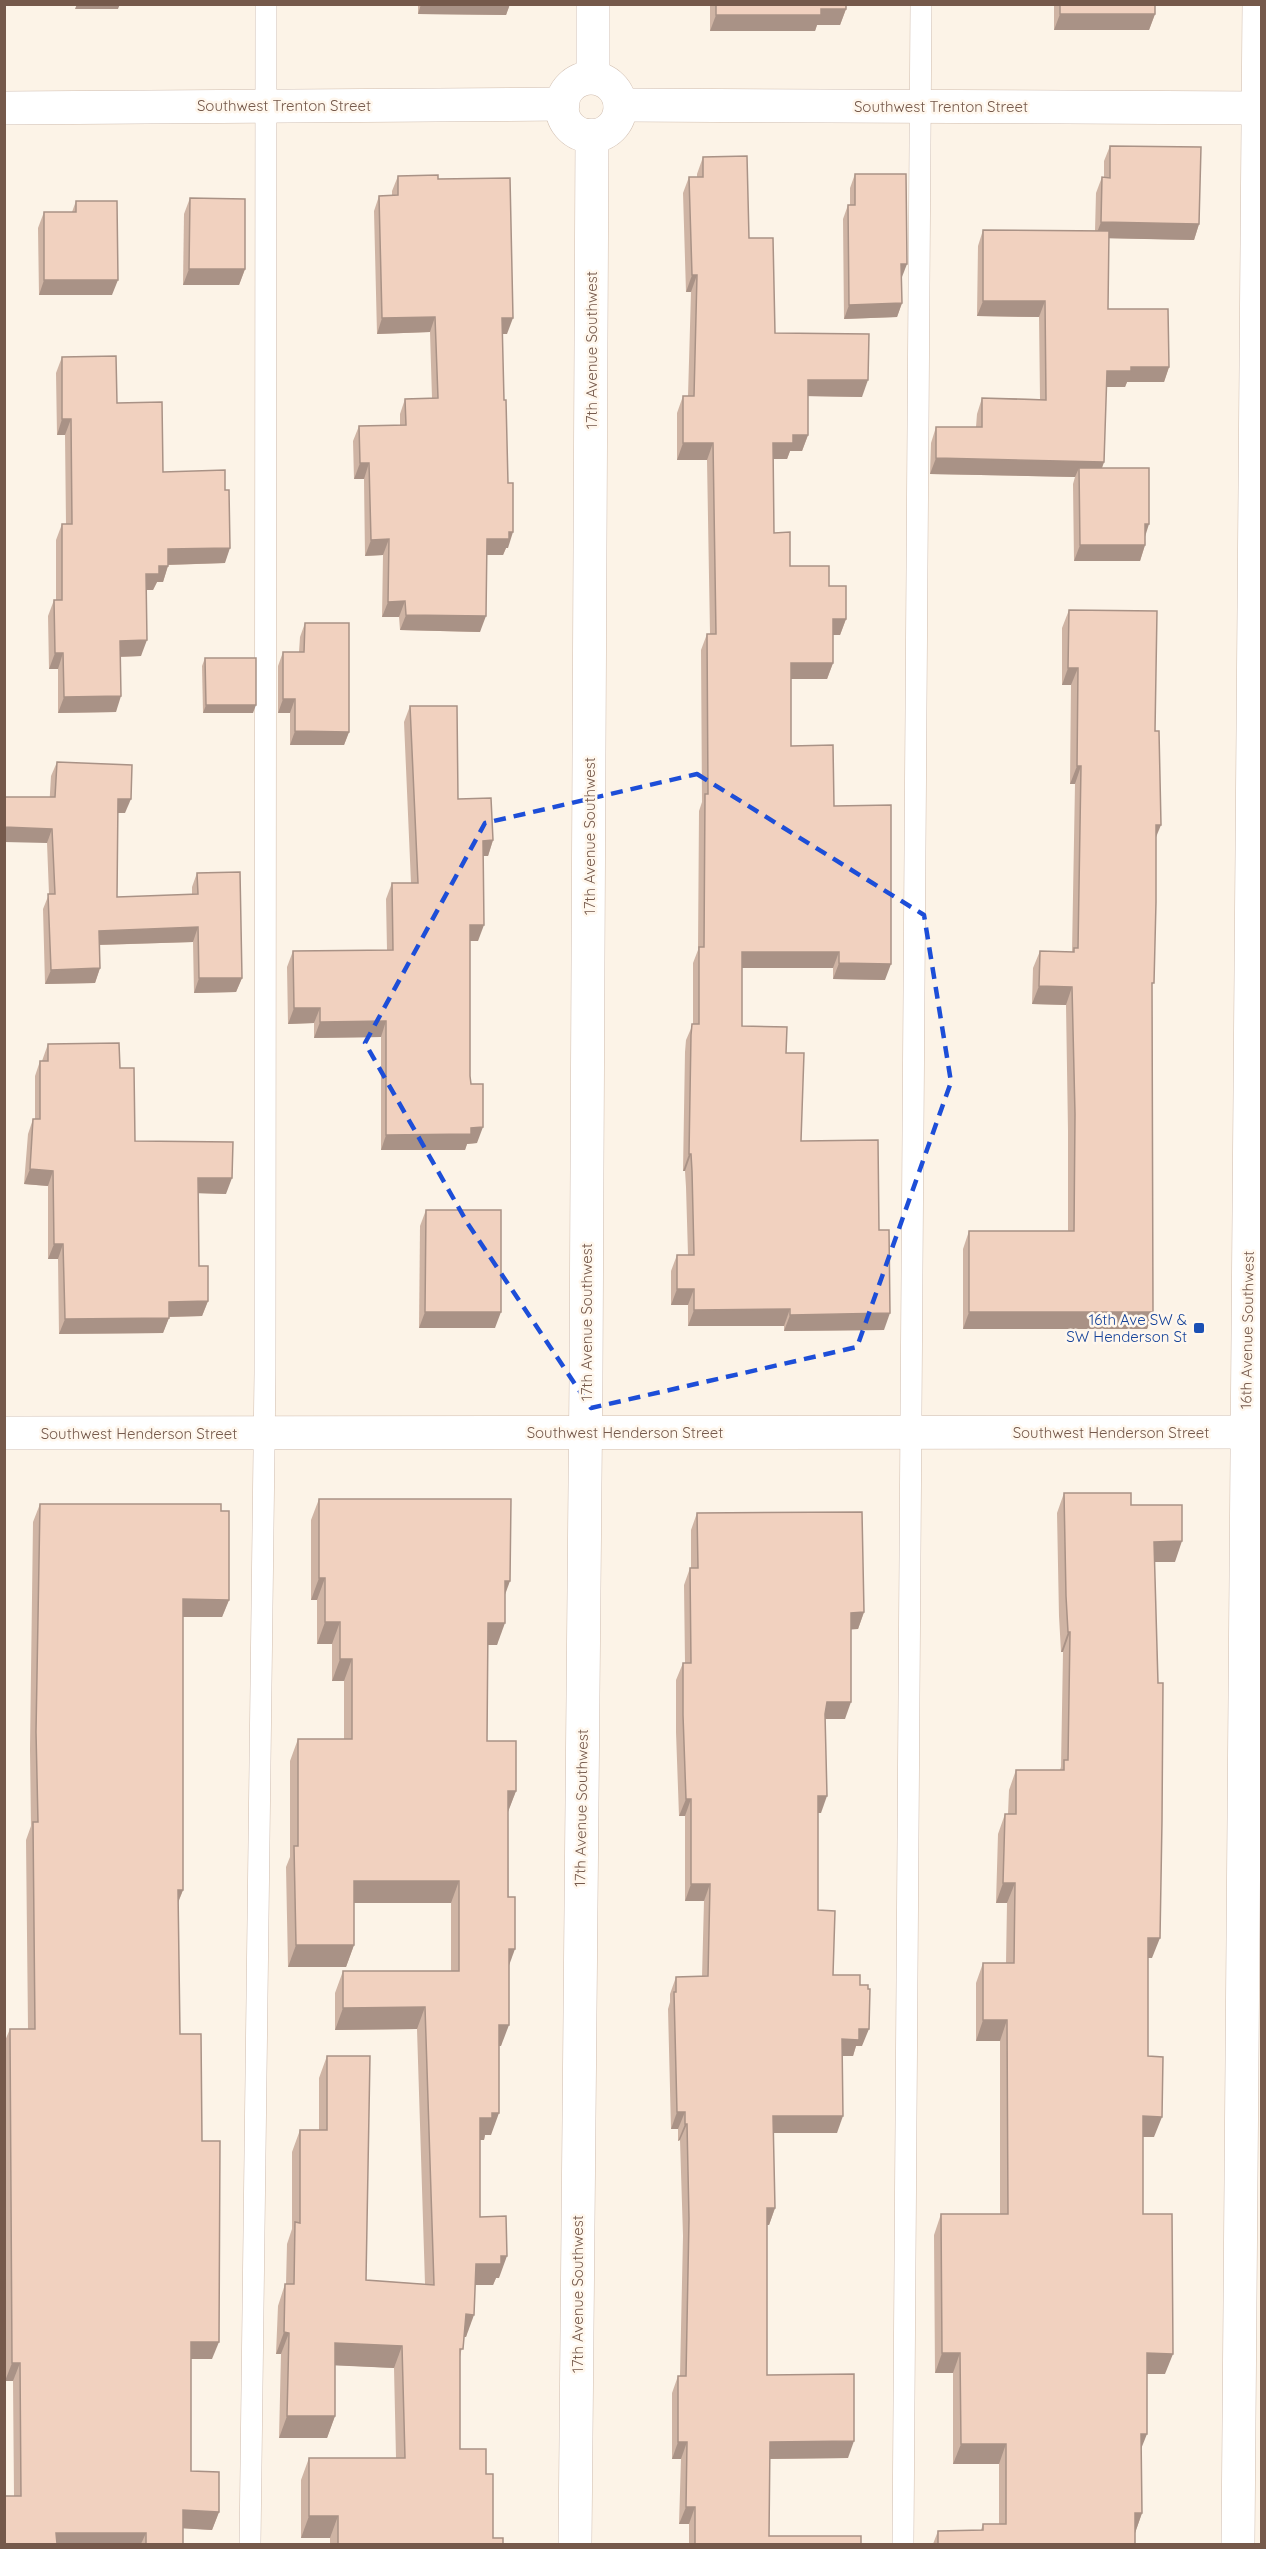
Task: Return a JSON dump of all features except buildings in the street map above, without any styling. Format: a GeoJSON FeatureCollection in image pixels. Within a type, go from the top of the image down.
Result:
{"type":"FeatureCollection","features":[{"type":"Feature","properties":{"kind":"street"},"geometry":{"type":"LineString","coordinates":[[592,77],[593,4]]}},
{"type":"Feature","properties":{"kind":"street","name":"16th Avenue Southwest"},"geometry":{"type":"LineString","coordinates":[[1238,2544],[1254,1432],[1259,4]]}},
{"type":"Feature","properties":{"kind":"street"},"geometry":{"type":"LineString","coordinates":[[592,77],[608,82],[615,90],[620,105],[618,119],[613,127],[605,132],[592,135],[578,132],[570,127],[565,119],[563,104],[566,93],[572,85],[592,77]]}},
{"type":"Feature","properties":{"kind":"street","name":"Southwest Trenton Street"},"geometry":{"type":"LineString","coordinates":[[4,108],[563,104]]}},
{"type":"Feature","properties":{"kind":"street","name":"Southwest Trenton Street"},"geometry":{"type":"LineString","coordinates":[[620,105],[1260,108]]}},
{"type":"Feature","properties":{"kind":"street","name":"17th Avenue Southwest"},"geometry":{"type":"LineString","coordinates":[[575,2544],[585,1432],[592,135]]}},
{"type":"Feature","properties":{"kind":"street","name":"Southwest Henderson Street"},"geometry":{"type":"LineString","coordinates":[[4,1433],[1254,1432]]}},
{"type":"Feature","properties":{"kind":"lane"},"geometry":{"type":"LineString","coordinates":[[250,2544],[265,1433],[268,105],[266,4]]}},
{"type":"Feature","properties":{"kind":"lane"},"geometry":{"type":"LineString","coordinates":[[903,2544],[921,4]]}},
{"type":"Feature","properties":{"kind":"highlighted area"},"geometry":{"type":"Polygon","coordinates":[[[697,774],[924,915],[951,1082],[857,1347],[591,1408],[468,1224],[365,1043],[485,823],[697,774]]]}},
{"type":"Feature","properties":{"kind":"place","name":"16th Ave SW & SW Henderson St"},"geometry":{"type":"Point","coordinates":[1199,1328]}}]}
